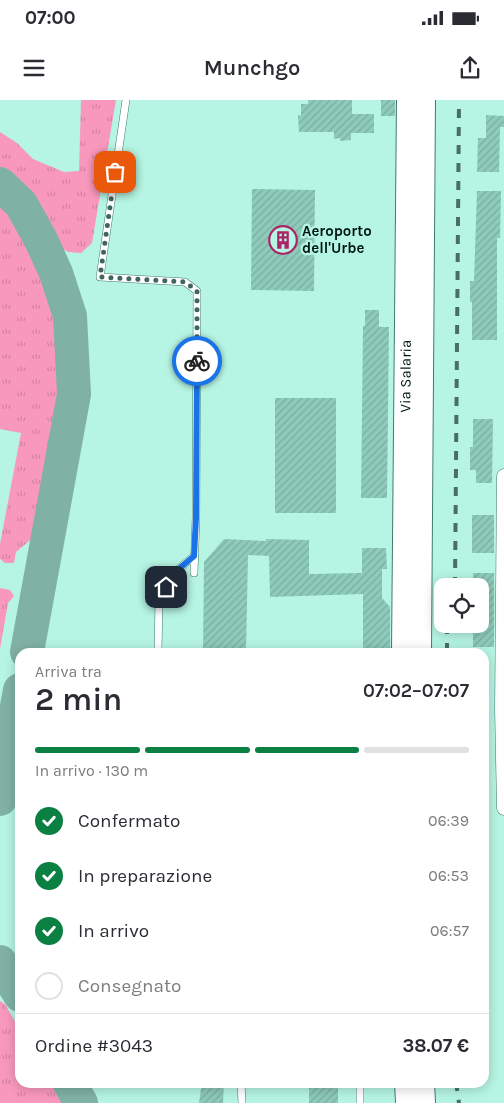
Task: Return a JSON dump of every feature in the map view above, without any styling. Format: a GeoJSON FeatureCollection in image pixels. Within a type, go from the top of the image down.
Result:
{"type":"FeatureCollection","features":[{"type":"Feature","properties":{"kind":"main road","name":"Via Salaria"},"geometry":{"type":"LineString","coordinates":[[403,648],[408,100]]}},
{"type":"Feature","properties":{"kind":"main road","name":"Via Salaria"},"geometry":{"type":"LineString","coordinates":[[420,648],[424,100]]}},
{"type":"Feature","properties":{"kind":"main road"},"geometry":{"type":"LineString","coordinates":[[406,1088],[407,1103]]}},
{"type":"Feature","properties":{"kind":"main road"},"geometry":{"type":"LineString","coordinates":[[423,1088],[424,1103]]}},
{"type":"Feature","properties":{"kind":"street"},"geometry":{"type":"LineString","coordinates":[[504,476],[502,727],[504,808]]}},
{"type":"Feature","properties":{"kind":"lane"},"geometry":{"type":"LineString","coordinates":[[126,100],[100,277],[185,282],[197,291],[194,573]]}},
{"type":"Feature","properties":{"kind":"lane"},"geometry":{"type":"LineString","coordinates":[[158,648],[159,600],[174,573],[194,556]]}},
{"type":"Feature","properties":{"kind":"lane"},"geometry":{"type":"LineString","coordinates":[[241,1088],[242,1103]]}},
{"type":"Feature","properties":{"kind":"lane"},"geometry":{"type":"LineString","coordinates":[[360,1088],[360,1103]]}},
{"type":"Feature","properties":{"kind":"green space"},"geometry":{"type":"Polygon","coordinates":[[[81,100],[116,100],[92,243],[81,253],[68,252],[57,245],[17,185],[0,169],[0,132],[17,143],[33,159],[64,172],[79,171],[81,100]]]}},
{"type":"Feature","properties":{"kind":"green space"},"geometry":{"type":"Polygon","coordinates":[[[0,203],[17,223],[34,253],[54,307],[59,353],[58,402],[35,536],[16,552],[14,563],[5,563],[0,559],[0,544],[21,433],[0,429],[0,203]]]}},
{"type":"Feature","properties":{"kind":"green space"},"geometry":{"type":"Polygon","coordinates":[[[0,588],[10,590],[14,596],[8,603],[0,649],[0,588]]]}},
{"type":"Feature","properties":{"kind":"green space"},"geometry":{"type":"Polygon","coordinates":[[[0,1001],[5,1004],[15,1021],[15,1088],[53,1088],[62,1103],[0,1103],[0,1001]]]}},
{"type":"Feature","properties":{"kind":"building"},"geometry":{"type":"Polygon","coordinates":[[[308,100],[352,100],[352,114],[374,114],[374,133],[351,133],[351,140],[340,141],[340,138],[334,139],[334,132],[299,132],[298,115],[301,116],[301,104],[308,104],[308,100]]]}},
{"type":"Feature","properties":{"kind":"building"},"geometry":{"type":"Polygon","coordinates":[[[381,100],[395,100],[395,116],[381,116],[381,100]]]}},
{"type":"Feature","properties":{"kind":"building"},"geometry":{"type":"Polygon","coordinates":[[[486,115],[504,116],[504,127],[500,127],[499,172],[477,172],[478,138],[486,138],[486,115]]]}},
{"type":"Feature","properties":{"kind":"building","name":"Aeroporto dell'Urbe"},"geometry":{"type":"Polygon","coordinates":[[[252,189],[315,190],[314,291],[251,290],[252,189]]]}},
{"type":"Feature","properties":{"kind":"building"},"geometry":{"type":"Polygon","coordinates":[[[477,191],[501,191],[500,238],[497,238],[497,340],[472,340],[470,281],[474,281],[477,191]]]}},
{"type":"Feature","properties":{"kind":"building"},"geometry":{"type":"Polygon","coordinates":[[[365,310],[379,310],[379,327],[389,327],[387,498],[361,498],[363,326],[365,326],[365,310]]]}},
{"type":"Feature","properties":{"kind":"building"},"geometry":{"type":"Polygon","coordinates":[[[275,398],[336,398],[336,513],[275,513],[275,398]]]}},
{"type":"Feature","properties":{"kind":"building"},"geometry":{"type":"Polygon","coordinates":[[[473,419],[493,419],[492,483],[476,483],[476,470],[470,470],[470,447],[473,447],[473,419]]]}},
{"type":"Feature","properties":{"kind":"building"},"geometry":{"type":"Polygon","coordinates":[[[472,515],[494,515],[494,553],[472,553],[472,515]]]}},
{"type":"Feature","properties":{"kind":"building"},"geometry":{"type":"Polygon","coordinates":[[[224,539],[266,541],[266,539],[309,540],[309,574],[362,573],[362,548],[386,548],[387,569],[382,569],[382,598],[390,607],[390,648],[363,648],[363,594],[270,597],[269,556],[248,555],[246,648],[203,648],[204,562],[224,539]]]}},
{"type":"Feature","properties":{"kind":"building"},"geometry":{"type":"Polygon","coordinates":[[[473,573],[494,573],[494,647],[473,647],[473,633],[489,633],[489,578],[473,578],[473,573]]]}},
{"type":"Feature","properties":{"kind":"building"},"geometry":{"type":"Polygon","coordinates":[[[201,1088],[224,1088],[223,1103],[199,1103],[201,1088]]]}},
{"type":"Feature","properties":{"kind":"building"},"geometry":{"type":"Polygon","coordinates":[[[309,1088],[338,1088],[338,1103],[309,1103],[309,1088]]]}},
{"type":"Feature","properties":{"kind":"taxiway"},"geometry":{"type":"LineString","coordinates":[[0,184],[21,204],[41,240],[56,273],[70,316],[74,394],[28,648]]}},
{"type":"Feature","properties":{"kind":"taxiway"},"geometry":{"type":"LineString","coordinates":[[0,799],[15,717]]}},
{"type":"Feature","properties":{"kind":"taxiway"},"geometry":{"type":"LineString","coordinates":[[0,962],[15,987]]}},
{"type":"Feature","properties":{"kind":"taxiway"},"geometry":{"type":"LineString","coordinates":[[72,1088],[81,1103]]}},
{"type":"Feature","properties":{"kind":"railway"},"geometry":{"type":"LineString","coordinates":[[455,578],[459,100]]}},
{"type":"Feature","properties":{"kind":"railway"},"geometry":{"type":"LineString","coordinates":[[447,633],[447,648]]}},
{"type":"Feature","properties":{"kind":"railway"},"geometry":{"type":"LineString","coordinates":[[457,1088],[459,1103]]}},
{"type":"Feature","properties":{"kind":"way so far"},"geometry":{"type":"LineString","coordinates":[[115,172],[100,277],[185,282],[197,291],[197,361]]}},
{"type":"Feature","properties":{"kind":"place","name":"Aeroporto dell'Urbe"},"geometry":{"type":"Point","coordinates":[283,240]}},
{"type":"Feature","properties":{"kind":"route"},"geometry":{"type":"LineString","coordinates":[[166,587],[174,573],[194,556],[197,361]]}}]}
